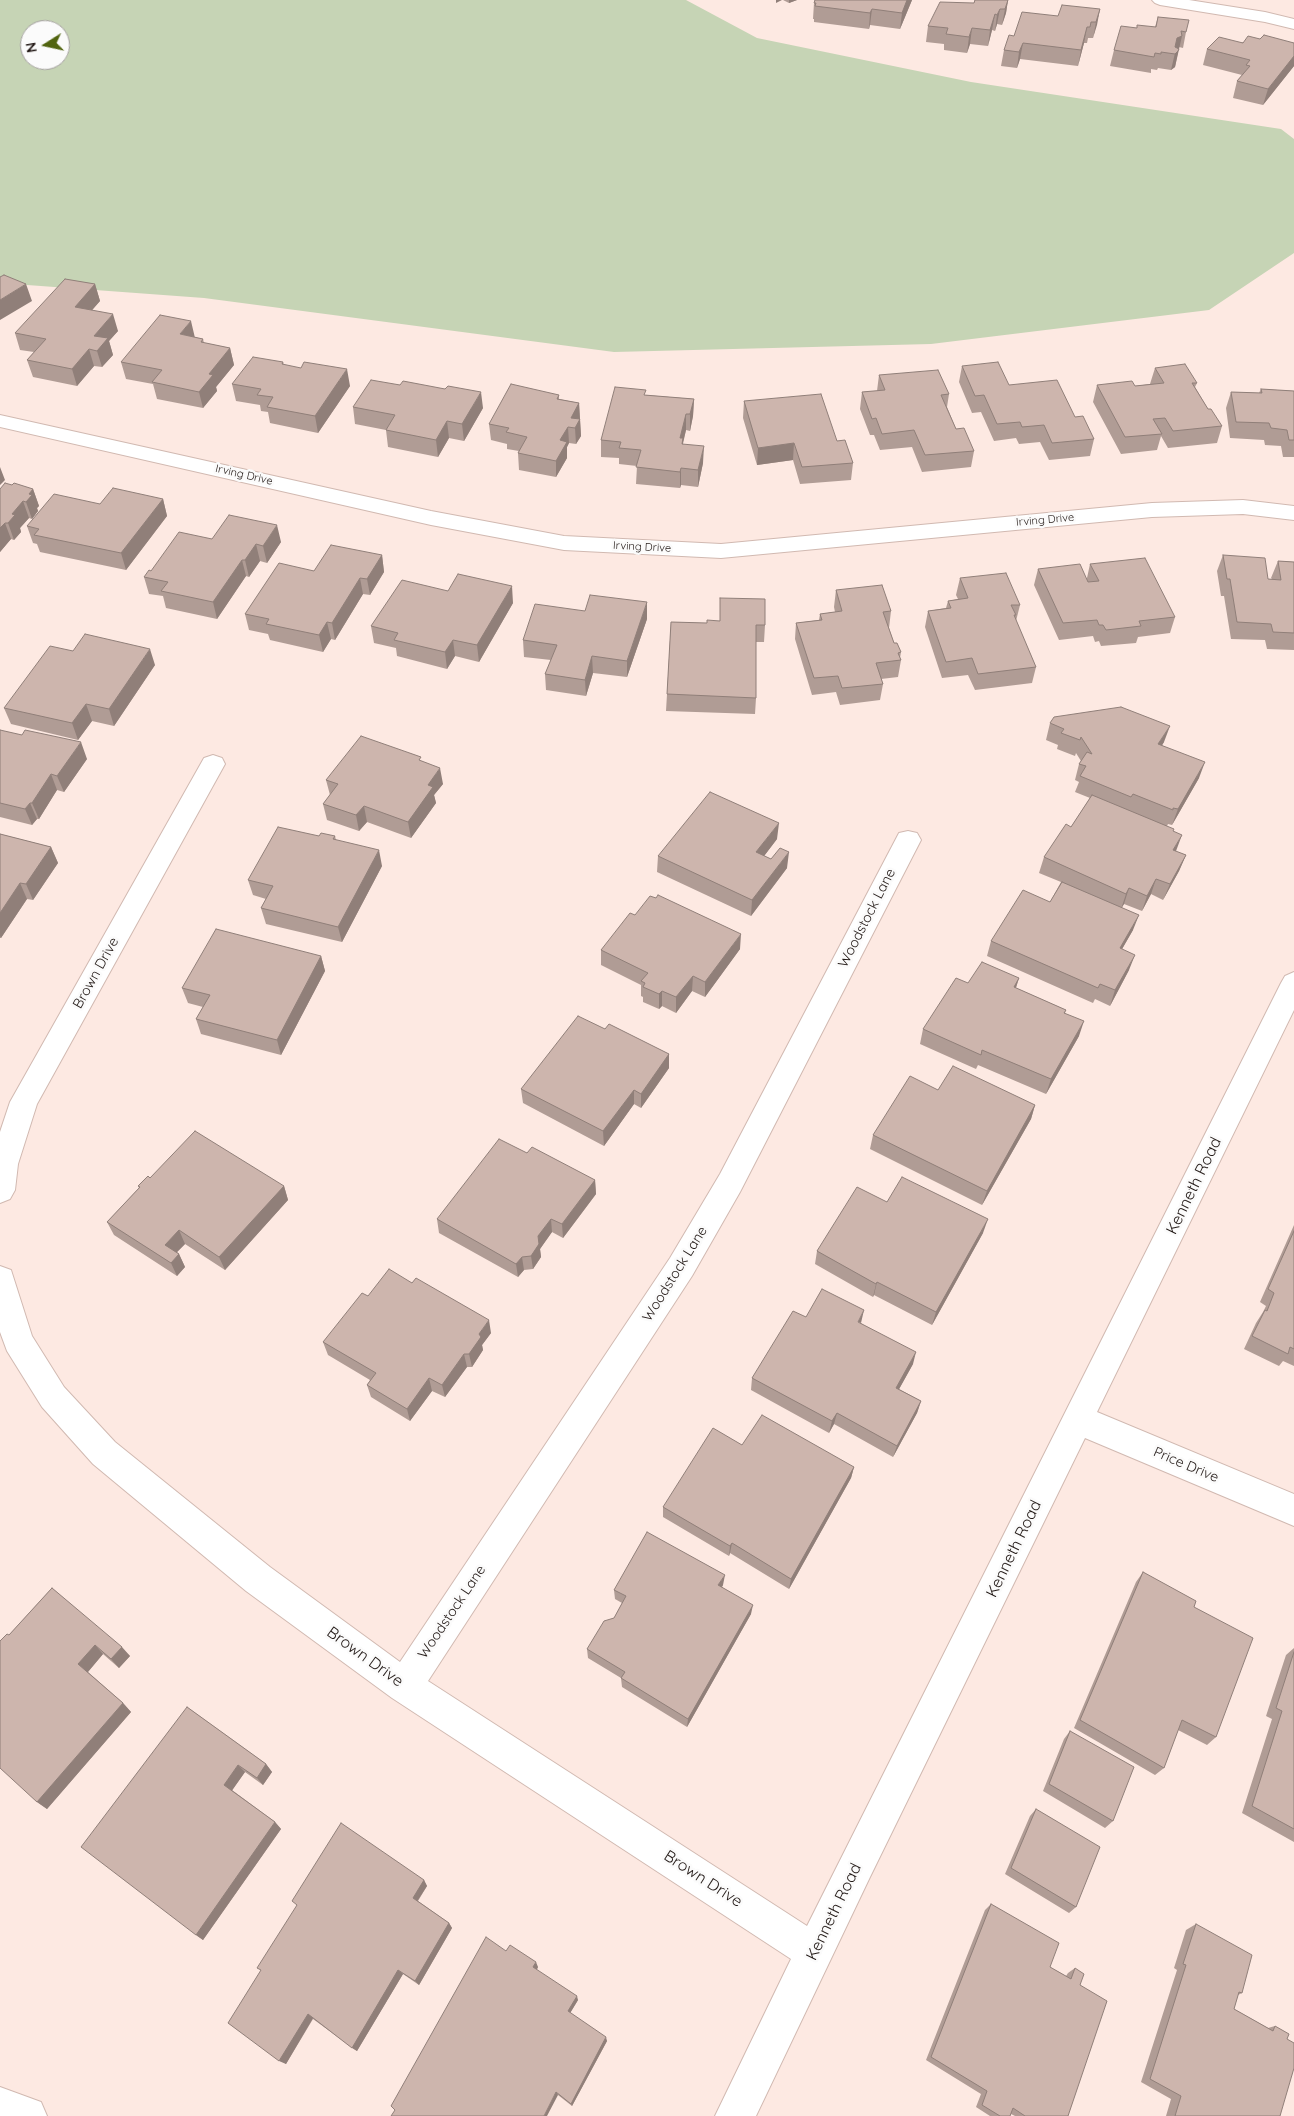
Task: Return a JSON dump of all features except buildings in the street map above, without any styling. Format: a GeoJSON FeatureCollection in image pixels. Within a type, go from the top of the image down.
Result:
{"type":"FeatureCollection","features":[{"type":"Feature","properties":{"kind":"street"},"geometry":{"type":"LineString","coordinates":[[1160,0],[1265,17],[1294,24]]}},
{"type":"Feature","properties":{"kind":"street","name":"Irving Drive"},"geometry":{"type":"LineString","coordinates":[[0,421],[431,518],[564,543],[722,551],[1152,510],[1244,507],[1294,513]]}},
{"type":"Feature","properties":{"kind":"street","name":"Brown Drive"},"geometry":{"type":"LineString","coordinates":[[0,1190],[4,1164],[24,1102],[213,764]]}},
{"type":"Feature","properties":{"kind":"street","name":"Woodstock Lane"},"geometry":{"type":"LineString","coordinates":[[404,1686],[681,1267],[730,1183],[908,840]]}},
{"type":"Feature","properties":{"kind":"street","name":"Kenneth Road"},"geometry":{"type":"LineString","coordinates":[[736,2116],[814,1952],[1294,983]]}},
{"type":"Feature","properties":{"kind":"street","name":"Brown Drive"},"geometry":{"type":"LineString","coordinates":[[0,1279],[18,1341],[53,1397],[104,1453],[258,1579],[404,1686],[814,1952]]}},
{"type":"Feature","properties":{"kind":"street","name":"Price Drive"},"geometry":{"type":"LineString","coordinates":[[1079,1420],[1294,1510]]}},
{"type":"Feature","properties":{"kind":"street"},"geometry":{"type":"LineString","coordinates":[[0,2108],[27,2116]]}},
{"type":"Feature","properties":{"kind":"green space"},"geometry":{"type":"Polygon","coordinates":[[[0,0],[686,0],[757,38],[971,82],[1281,129],[1294,139],[1294,253],[1209,310],[931,344],[614,352],[204,298],[0,283],[0,0]]]}}]}
